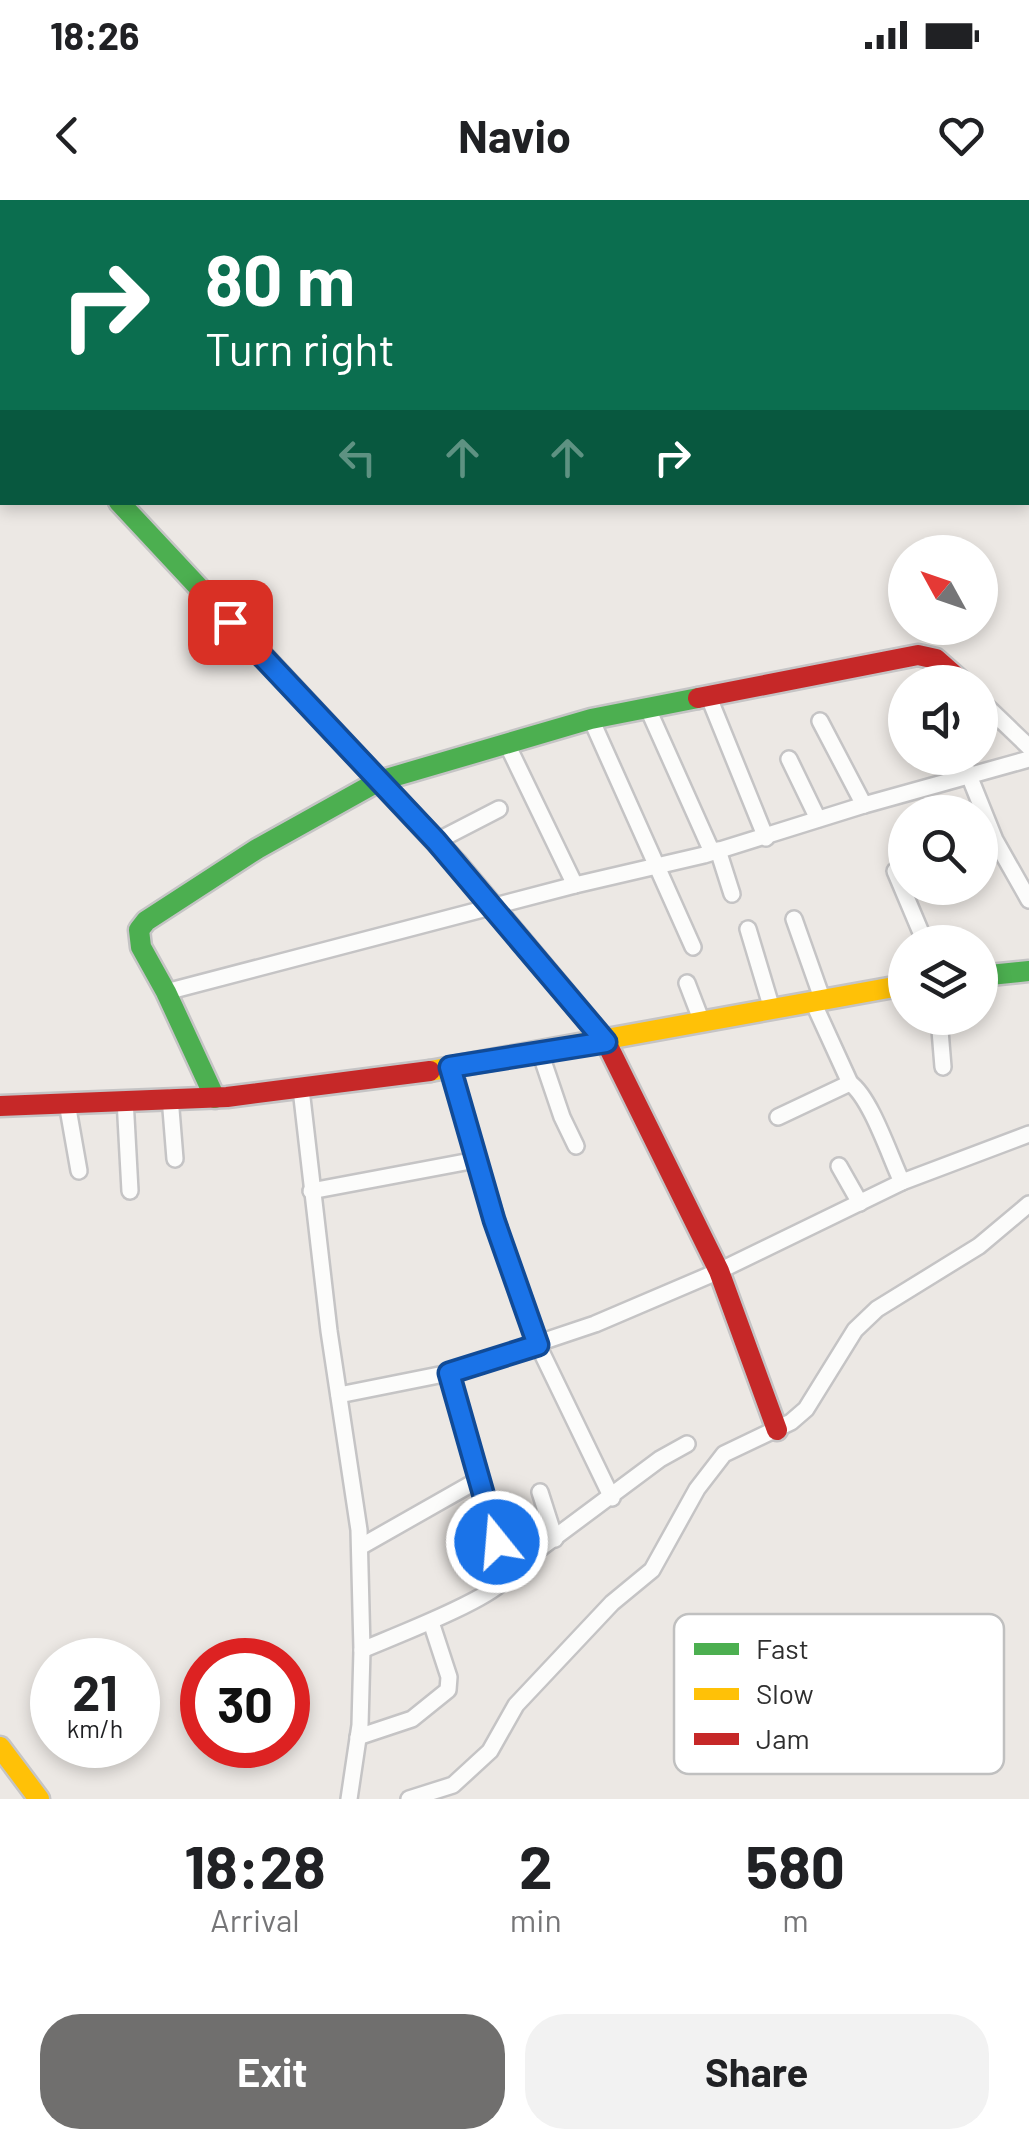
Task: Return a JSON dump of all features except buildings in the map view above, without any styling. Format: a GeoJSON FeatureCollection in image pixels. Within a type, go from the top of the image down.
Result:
{"type":"FeatureCollection","features":[{"type":"Feature","properties":{"kind":"street"},"geometry":{"type":"LineString","coordinates":[[122,505],[436,841],[606,1042],[719,1272],[777,1430]]}},
{"type":"Feature","properties":{"kind":"street"},"geometry":{"type":"LineString","coordinates":[[215,1098],[139,940],[139,930],[257,848],[379,782],[591,719],[918,655],[936,659],[943,665]]}},
{"type":"Feature","properties":{"kind":"street"},"geometry":{"type":"LineString","coordinates":[[708,695],[766,838]]}},
{"type":"Feature","properties":{"kind":"street"},"geometry":{"type":"LineString","coordinates":[[648,709],[732,894]]}},
{"type":"Feature","properties":{"kind":"street"},"geometry":{"type":"LineString","coordinates":[[998,717],[1029,747]]}},
{"type":"Feature","properties":{"kind":"street"},"geometry":{"type":"LineString","coordinates":[[591,719],[693,947]]}},
{"type":"Feature","properties":{"kind":"street"},"geometry":{"type":"LineString","coordinates":[[820,721],[864,805]]}},
{"type":"Feature","properties":{"kind":"street"},"geometry":{"type":"LineString","coordinates":[[506,742],[575,885]]}},
{"type":"Feature","properties":{"kind":"street"},"geometry":{"type":"LineString","coordinates":[[789,758],[818,818]]}},
{"type":"Feature","properties":{"kind":"street"},"geometry":{"type":"LineString","coordinates":[[166,992],[766,838],[818,818],[1029,759]]}},
{"type":"Feature","properties":{"kind":"street"},"geometry":{"type":"LineString","coordinates":[[969,775],[995,840],[1029,900]]}},
{"type":"Feature","properties":{"kind":"street"},"geometry":{"type":"LineString","coordinates":[[436,841],[499,809]]}},
{"type":"Feature","properties":{"kind":"street"},"geometry":{"type":"LineString","coordinates":[[794,919],[818,1002],[850,1083],[867,1106],[902,1182]]}},
{"type":"Feature","properties":{"kind":"street"},"geometry":{"type":"LineString","coordinates":[[748,929],[772,1010]]}},
{"type":"Feature","properties":{"kind":"street"},"geometry":{"type":"LineString","coordinates":[[998,974],[1029,970]]}},
{"type":"Feature","properties":{"kind":"street"},"geometry":{"type":"LineString","coordinates":[[686,983],[702,1022]]}},
{"type":"Feature","properties":{"kind":"street"},"geometry":{"type":"LineString","coordinates":[[0,1106],[215,1098],[301,1089],[541,1055],[888,988]]}},
{"type":"Feature","properties":{"kind":"street"},"geometry":{"type":"LineString","coordinates":[[940,1035],[943,1067]]}},
{"type":"Feature","properties":{"kind":"street"},"geometry":{"type":"LineString","coordinates":[[541,1055],[562,1118],[576,1146]]}},
{"type":"Feature","properties":{"kind":"street"},"geometry":{"type":"LineString","coordinates":[[450,1067],[476,1160],[538,1345],[612,1498]]}},
{"type":"Feature","properties":{"kind":"street"},"geometry":{"type":"LineString","coordinates":[[778,1116],[850,1083]]}},
{"type":"Feature","properties":{"kind":"street"},"geometry":{"type":"LineString","coordinates":[[301,1089],[311,1192],[360,1547],[362,1650],[350,1799]]}},
{"type":"Feature","properties":{"kind":"street"},"geometry":{"type":"LineString","coordinates":[[170,1097],[175,1159]]}},
{"type":"Feature","properties":{"kind":"street"},"geometry":{"type":"LineString","coordinates":[[124,1100],[130,1191]]}},
{"type":"Feature","properties":{"kind":"street"},"geometry":{"type":"LineString","coordinates":[[67,1104],[79,1171]]}},
{"type":"Feature","properties":{"kind":"street"},"geometry":{"type":"LineString","coordinates":[[339,1396],[449,1373],[538,1345],[719,1272],[902,1182],[1029,1134]]}},
{"type":"Feature","properties":{"kind":"street"},"geometry":{"type":"LineString","coordinates":[[311,1192],[476,1160]]}},
{"type":"Feature","properties":{"kind":"street"},"geometry":{"type":"LineString","coordinates":[[839,1166],[860,1204]]}},
{"type":"Feature","properties":{"kind":"street"},"geometry":{"type":"LineString","coordinates":[[409,1799],[452,1785],[490,1751],[516,1706],[612,1603],[652,1570],[697,1488],[720,1458],[777,1430],[806,1409],[854,1330],[878,1309],[979,1246],[1029,1204]]}},
{"type":"Feature","properties":{"kind":"street"},"geometry":{"type":"LineString","coordinates":[[362,1650],[432,1622],[504,1584],[507,1574],[449,1373]]}},
{"type":"Feature","properties":{"kind":"street"},"geometry":{"type":"LineString","coordinates":[[507,1574],[660,1459],[687,1444]]}},
{"type":"Feature","properties":{"kind":"street"},"geometry":{"type":"LineString","coordinates":[[360,1547],[478,1480]]}},
{"type":"Feature","properties":{"kind":"street"},"geometry":{"type":"LineString","coordinates":[[540,1492],[555,1540]]}},
{"type":"Feature","properties":{"kind":"street"},"geometry":{"type":"LineString","coordinates":[[358,1737],[412,1719],[448,1690],[432,1622]]}},
{"type":"Feature","properties":{"kind":"street"},"geometry":{"type":"LineString","coordinates":[[0,1747],[39,1799]]}},
{"type":"Feature","properties":{"kind":"traffic: fast"},"geometry":{"type":"LineString","coordinates":[[122,505],[457,864]]}},
{"type":"Feature","properties":{"kind":"traffic: fast"},"geometry":{"type":"LineString","coordinates":[[215,1098],[141,947],[139,930],[146,921],[257,849],[379,781],[591,719],[698,698]]}},
{"type":"Feature","properties":{"kind":"traffic: fast"},"geometry":{"type":"LineString","coordinates":[[998,974],[1029,971]]}},
{"type":"Feature","properties":{"kind":"traffic: slow"},"geometry":{"type":"LineString","coordinates":[[430,1071],[888,988]]}},
{"type":"Feature","properties":{"kind":"traffic: slow"},"geometry":{"type":"LineString","coordinates":[[0,1747],[39,1799]]}},
{"type":"Feature","properties":{"kind":"traffic: jam"},"geometry":{"type":"LineString","coordinates":[[698,698],[918,655],[936,659],[943,665]]}},
{"type":"Feature","properties":{"kind":"traffic: jam"},"geometry":{"type":"LineString","coordinates":[[457,864],[606,1042],[719,1271],[777,1430]]}},
{"type":"Feature","properties":{"kind":"traffic: jam"},"geometry":{"type":"LineString","coordinates":[[0,1106],[227,1097],[430,1071]]}},
{"type":"Feature","properties":{"kind":"route"},"geometry":{"type":"LineString","coordinates":[[230,622],[436,841],[606,1042],[450,1067],[494,1220],[538,1345],[449,1373],[497,1542]]}}]}
